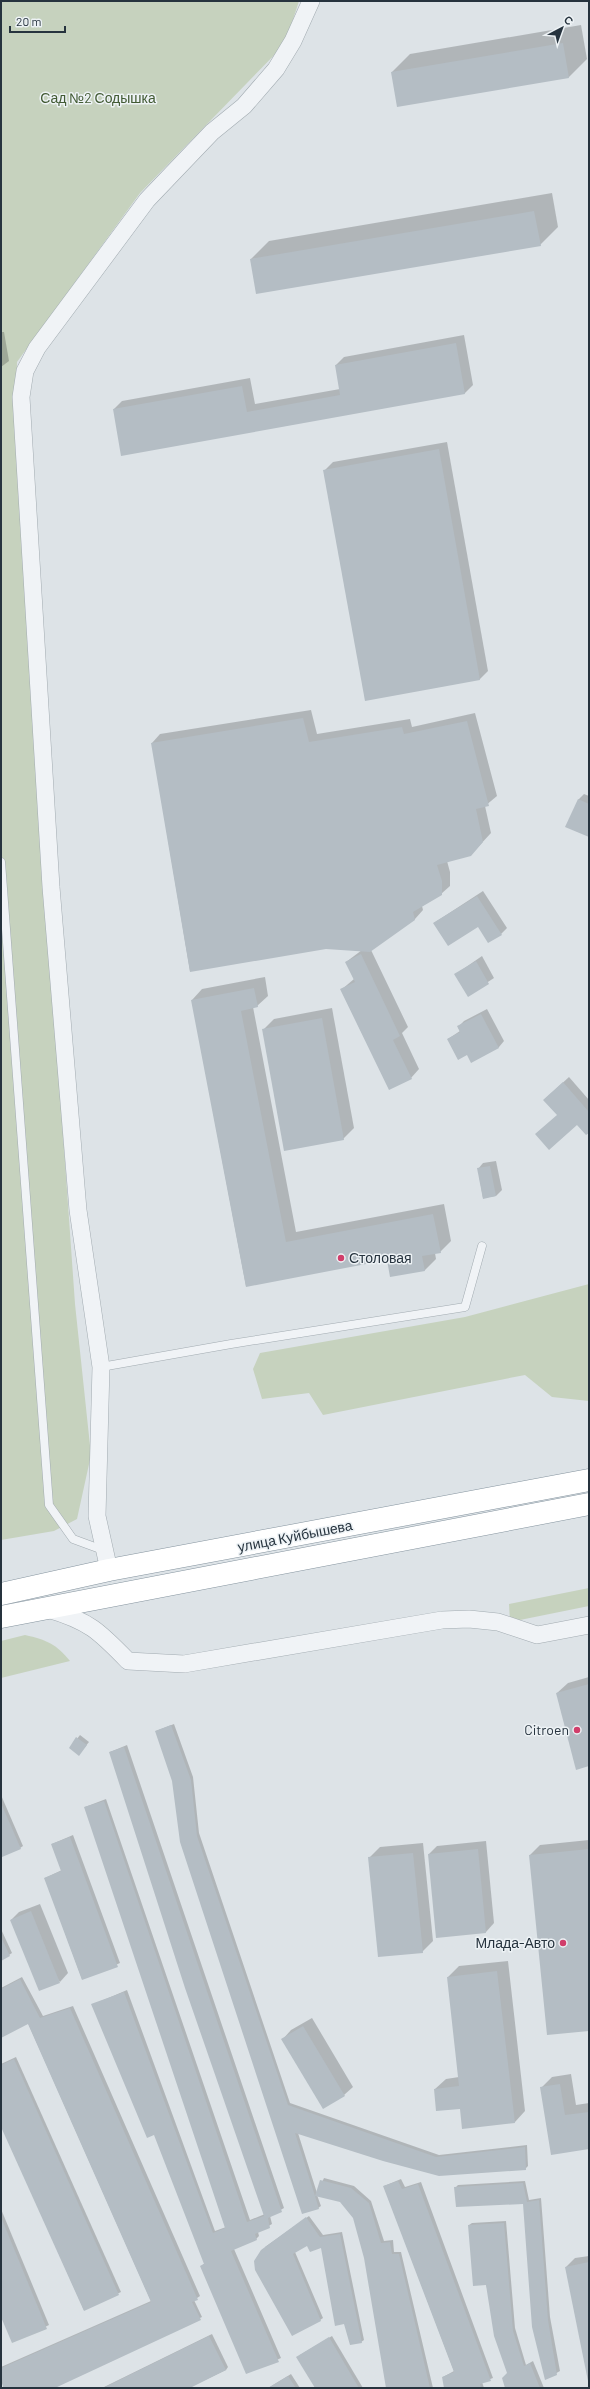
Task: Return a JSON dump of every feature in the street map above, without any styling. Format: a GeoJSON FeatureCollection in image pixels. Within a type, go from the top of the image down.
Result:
{"type":"FeatureCollection","features":[{"type":"Feature","properties":{"kind":"highway","name":"улица Куйбышева"},"geometry":{"type":"LineString","coordinates":[[1,1594],[109,1570],[589,1480]]}},
{"type":"Feature","properties":{"kind":"highway","name":"улица Куйбышева"},"geometry":{"type":"LineString","coordinates":[[1,1617],[589,1504]]}},
{"type":"Feature","properties":{"kind":"street"},"geometry":{"type":"LineString","coordinates":[[109,1570],[103,1550],[97,1516],[101,1367],[78,1210],[51,886],[22,397],[25,371],[37,348],[146,200],[212,132],[244,106],[276,69],[293,41],[311,1]]}},
{"type":"Feature","properties":{"kind":"street"},"geometry":{"type":"LineString","coordinates":[[45,1608],[76,1617],[101,1633],[128,1661],[184,1664],[442,1620],[498,1622],[537,1635],[589,1625]]}},
{"type":"Feature","properties":{"kind":"lane"},"geometry":{"type":"LineString","coordinates":[[1,862],[49,1505],[73,1539],[103,1550]]}},
{"type":"Feature","properties":{"kind":"lane"},"geometry":{"type":"LineString","coordinates":[[101,1367],[465,1306],[482,1246]]}},
{"type":"Feature","properties":{"kind":"green space","name":"Сад №2 Содышка"},"geometry":{"type":"Polygon","coordinates":[[[1,1],[299,1],[285,44],[140,193],[17,362],[16,427],[33,706],[75,1304],[91,1455],[77,1519],[54,1531],[1,1540],[1,1]]]}},
{"type":"Feature","properties":{"kind":"green space"},"geometry":{"type":"Polygon","coordinates":[[[589,1284],[589,1401],[552,1397],[525,1375],[323,1415],[309,1393],[262,1399],[253,1369],[260,1353],[465,1317],[589,1284]]]}},
{"type":"Feature","properties":{"kind":"green space"},"geometry":{"type":"Polygon","coordinates":[[[589,1588],[589,1606],[510,1622],[509,1604],[589,1588]]]}},
{"type":"Feature","properties":{"kind":"green space"},"geometry":{"type":"Polygon","coordinates":[[[25,1635],[50,1644],[60,1650],[70,1661],[1,1678],[1,1641],[25,1635]]]}},
{"type":"Feature","properties":{"kind":"building"},"geometry":{"type":"Polygon","coordinates":[[[563,43],[569,78],[397,107],[391,72],[563,43]]]}},
{"type":"Feature","properties":{"kind":"building"},"geometry":{"type":"Polygon","coordinates":[[[534,211],[541,246],[256,294],[250,259],[534,211]]]}},
{"type":"Feature","properties":{"kind":"building"},"geometry":{"type":"Polygon","coordinates":[[[456,343],[465,394],[121,456],[113,409],[242,386],[247,412],[340,395],[335,365],[456,343]]]}},
{"type":"Feature","properties":{"kind":"building"},"geometry":{"type":"Polygon","coordinates":[[[439,449],[480,680],[365,701],[323,470],[439,449]]]}},
{"type":"Feature","properties":{"kind":"building"},"geometry":{"type":"Polygon","coordinates":[[[303,718],[309,742],[402,727],[404,734],[467,721],[489,806],[476,809],[483,842],[471,856],[437,865],[442,881],[442,895],[413,912],[415,920],[370,952],[326,949],[190,972],[151,743],[303,718]]]}},
{"type":"Feature","properties":{"kind":"building"},"geometry":{"type":"Polygon","coordinates":[[[578,799],[589,804],[589,837],[565,827],[578,799]]]}},
{"type":"Feature","properties":{"kind":"building"},"geometry":{"type":"Polygon","coordinates":[[[477,896],[502,935],[488,943],[478,927],[448,946],[433,923],[477,896]]]}},
{"type":"Feature","properties":{"kind":"building"},"geometry":{"type":"Polygon","coordinates":[[[361,954],[400,1036],[393,1040],[412,1079],[389,1090],[340,989],[355,982],[345,962],[361,954]]]}},
{"type":"Feature","properties":{"kind":"building"},"geometry":{"type":"Polygon","coordinates":[[[476,961],[489,984],[468,997],[454,974],[476,961]]]}},
{"type":"Feature","properties":{"kind":"building"},"geometry":{"type":"Polygon","coordinates":[[[254,988],[258,1007],[241,1011],[286,1242],[433,1214],[441,1253],[422,1256],[425,1271],[390,1277],[387,1260],[246,1287],[191,1000],[254,988]]]}},
{"type":"Feature","properties":{"kind":"building"},"geometry":{"type":"Polygon","coordinates":[[[481,1014],[499,1048],[471,1063],[467,1055],[458,1060],[447,1039],[460,1032],[457,1026],[481,1014]]]}},
{"type":"Feature","properties":{"kind":"building"},"geometry":{"type":"Polygon","coordinates":[[[322,1018],[344,1140],[284,1151],[262,1029],[322,1018]]]}},
{"type":"Feature","properties":{"kind":"building"},"geometry":{"type":"Polygon","coordinates":[[[563,1082],[589,1112],[589,1133],[586,1135],[577,1125],[549,1150],[535,1134],[557,1115],[543,1100],[563,1082]]]}},
{"type":"Feature","properties":{"kind":"building"},"geometry":{"type":"Polygon","coordinates":[[[490,1166],[496,1196],[483,1199],[477,1168],[490,1166]]]}},
{"type":"Feature","properties":{"kind":"building","name":"Citroen"},"geometry":{"type":"Polygon","coordinates":[[[589,1684],[589,1766],[576,1770],[556,1693],[589,1684]]]}},
{"type":"Feature","properties":{"kind":"building"},"geometry":{"type":"Polygon","coordinates":[[[171,1725],[191,1780],[197,1836],[288,2105],[436,2157],[525,2147],[526,2170],[439,2176],[383,2161],[295,2133],[319,2209],[302,2214],[180,1842],[172,1781],[155,1731],[171,1725]]]}},
{"type":"Feature","properties":{"kind":"building"},"geometry":{"type":"Polygon","coordinates":[[[76,1737],[87,1745],[79,1756],[69,1748],[76,1737]]]}},
{"type":"Feature","properties":{"kind":"building"},"geometry":{"type":"Polygon","coordinates":[[[124,1747],[282,2212],[268,2218],[270,2228],[255,2234],[257,2240],[231,2251],[279,2362],[246,2374],[200,2266],[204,2264],[154,2135],[147,2138],[91,2004],[124,1992],[213,2233],[225,2228],[84,1807],[104,1801],[247,2222],[264,2216],[185,1988],[109,1752],[124,1747]]]}},
{"type":"Feature","properties":{"kind":"building"},"geometry":{"type":"Polygon","coordinates":[[[1,1803],[21,1849],[2,1857],[1,1855],[1,1803]]]}},
{"type":"Feature","properties":{"kind":"building"},"geometry":{"type":"Polygon","coordinates":[[[70,1837],[118,1967],[82,1980],[44,1878],[61,1871],[51,1844],[70,1837]]]}},
{"type":"Feature","properties":{"kind":"building"},"geometry":{"type":"Polygon","coordinates":[[[478,1849],[486,1933],[436,1938],[428,1854],[478,1849]]]}},
{"type":"Feature","properties":{"kind":"building","name":"Млада-Авто"},"geometry":{"type":"Polygon","coordinates":[[[589,1849],[589,2031],[547,2035],[529,1855],[589,1849]]]}},
{"type":"Feature","properties":{"kind":"building"},"geometry":{"type":"Polygon","coordinates":[[[413,1853],[423,1953],[378,1957],[368,1857],[413,1853]]]}},
{"type":"Feature","properties":{"kind":"building"},"geometry":{"type":"Polygon","coordinates":[[[31,1911],[60,1983],[39,1991],[10,1920],[31,1911]]]}},
{"type":"Feature","properties":{"kind":"building"},"geometry":{"type":"Polygon","coordinates":[[[1,1937],[10,1956],[1,1961],[1,1937]]]}},
{"type":"Feature","properties":{"kind":"building"},"geometry":{"type":"Polygon","coordinates":[[[497,1971],[515,2123],[462,2129],[460,2109],[436,2111],[434,2089],[459,2086],[447,1977],[497,1971]]]}},
{"type":"Feature","properties":{"kind":"building"},"geometry":{"type":"Polygon","coordinates":[[[20,1979],[40,2018],[70,2008],[198,2300],[192,2302],[201,2320],[55,2388],[3,2388],[1,2368],[151,2302],[28,2024],[1,2038],[1,1989],[20,1979]]]}},
{"type":"Feature","properties":{"kind":"building"},"geometry":{"type":"Polygon","coordinates":[[[303,2026],[345,2096],[323,2109],[281,2039],[303,2026]]]}},
{"type":"Feature","properties":{"kind":"building"},"geometry":{"type":"Polygon","coordinates":[[[14,2059],[119,2295],[84,2311],[1,2127],[1,2065],[14,2059]]]}},
{"type":"Feature","properties":{"kind":"building"},"geometry":{"type":"Polygon","coordinates":[[[560,2084],[565,2115],[589,2112],[589,2149],[551,2155],[540,2087],[560,2084]]]}},
{"type":"Feature","properties":{"kind":"building"},"geometry":{"type":"Polygon","coordinates":[[[320,2180],[351,2188],[369,2203],[381,2243],[390,2242],[392,2254],[399,2254],[430,2388],[386,2388],[364,2258],[353,2218],[340,2202],[315,2196],[320,2180]]]}},
{"type":"Feature","properties":{"kind":"building"},"geometry":{"type":"Polygon","coordinates":[[[398,2181],[402,2189],[418,2184],[491,2381],[480,2384],[481,2388],[444,2388],[442,2377],[454,2372],[383,2186],[398,2181]]]}},
{"type":"Feature","properties":{"kind":"building"},"geometry":{"type":"Polygon","coordinates":[[[523,2183],[527,2202],[539,2200],[548,2320],[557,2375],[545,2380],[532,2327],[523,2204],[456,2207],[454,2187],[523,2183]]]}},
{"type":"Feature","properties":{"kind":"building"},"geometry":{"type":"Polygon","coordinates":[[[1,2217],[47,2329],[12,2343],[1,2317],[1,2217]]]}},
{"type":"Feature","properties":{"kind":"building"},"geometry":{"type":"Polygon","coordinates":[[[306,2217],[320,2237],[340,2234],[362,2343],[350,2345],[344,2324],[335,2326],[321,2248],[310,2252],[307,2246],[293,2254],[321,2321],[292,2336],[255,2270],[254,2261],[261,2250],[306,2217]]]}},
{"type":"Feature","properties":{"kind":"building"},"geometry":{"type":"Polygon","coordinates":[[[504,2223],[513,2331],[524,2366],[530,2363],[540,2388],[505,2388],[502,2378],[507,2373],[494,2336],[486,2285],[473,2286],[468,2225],[504,2223]]]}},
{"type":"Feature","properties":{"kind":"building"},"geometry":{"type":"Polygon","coordinates":[[[589,2262],[589,2381],[588,2381],[565,2267],[589,2262]]]}},
{"type":"Feature","properties":{"kind":"building"},"geometry":{"type":"Polygon","coordinates":[[[209,2336],[226,2370],[190,2388],[103,2388],[209,2336]]]}},
{"type":"Feature","properties":{"kind":"building"},"geometry":{"type":"Polygon","coordinates":[[[329,2337],[359,2388],[315,2388],[296,2357],[329,2337]]]}},
{"type":"Feature","properties":{"kind":"building"},"geometry":{"type":"Polygon","coordinates":[[[288,2376],[296,2388],[268,2388],[288,2376]]]}},
{"type":"Feature","properties":{"kind":"place","name":"Столовая"},"geometry":{"type":"Point","coordinates":[341,1258]}},
{"type":"Feature","properties":{"kind":"place","name":"Citroen"},"geometry":{"type":"Point","coordinates":[577,1730]}},
{"type":"Feature","properties":{"kind":"place","name":"Млада-Авто"},"geometry":{"type":"Point","coordinates":[563,1943]}}]}
